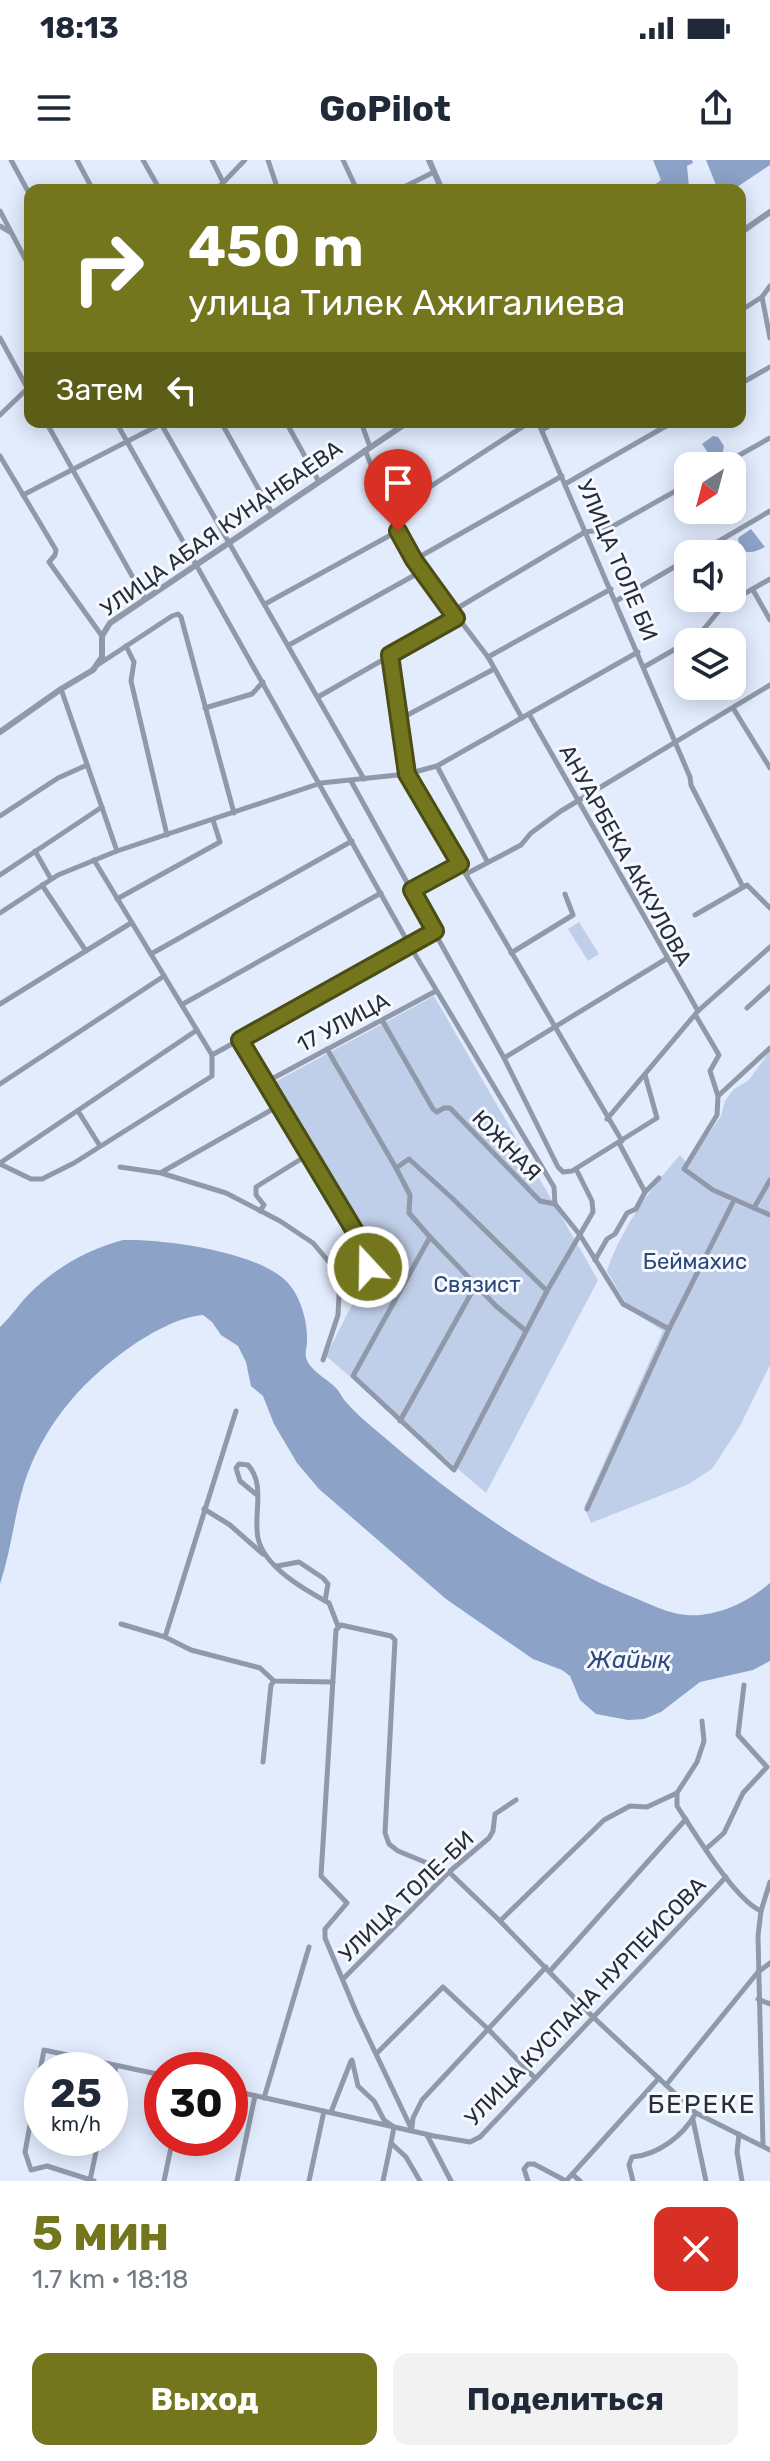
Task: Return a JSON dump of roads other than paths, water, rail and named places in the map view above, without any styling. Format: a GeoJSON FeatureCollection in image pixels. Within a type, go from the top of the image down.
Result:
{"type":"FeatureCollection","features":[{"type":"Feature","properties":{"kind":"street"},"geometry":{"type":"LineString","coordinates":[[11,160],[24,184]]}},
{"type":"Feature","properties":{"kind":"street"},"geometry":{"type":"LineString","coordinates":[[77,160],[90,184]]}},
{"type":"Feature","properties":{"kind":"street"},"geometry":{"type":"LineString","coordinates":[[143,160],[157,184]]}},
{"type":"Feature","properties":{"kind":"street"},"geometry":{"type":"LineString","coordinates":[[212,160],[223,182],[245,160]]}},
{"type":"Feature","properties":{"kind":"street"},"geometry":{"type":"LineString","coordinates":[[268,160],[276,184]]}},
{"type":"Feature","properties":{"kind":"street"},"geometry":{"type":"LineString","coordinates":[[343,160],[354,184]]}},
{"type":"Feature","properties":{"kind":"street"},"geometry":{"type":"LineString","coordinates":[[429,160],[439,184]]}},
{"type":"Feature","properties":{"kind":"street"},"geometry":{"type":"LineString","coordinates":[[410,184],[434,172]]}},
{"type":"Feature","properties":{"kind":"street"},"geometry":{"type":"LineString","coordinates":[[0,211],[24,257]]}},
{"type":"Feature","properties":{"kind":"street"},"geometry":{"type":"LineString","coordinates":[[746,229],[770,212]]}},
{"type":"Feature","properties":{"kind":"street"},"geometry":{"type":"LineString","coordinates":[[0,226],[11,232]]}},
{"type":"Feature","properties":{"kind":"street"},"geometry":{"type":"LineString","coordinates":[[746,307],[762,297],[770,286]]}},
{"type":"Feature","properties":{"kind":"street"},"geometry":{"type":"LineString","coordinates":[[762,297],[770,338]]}},
{"type":"Feature","properties":{"kind":"street"},"geometry":{"type":"LineString","coordinates":[[0,338],[24,380]]}},
{"type":"Feature","properties":{"kind":"street"},"geometry":{"type":"LineString","coordinates":[[746,381],[770,367]]}},
{"type":"Feature","properties":{"kind":"street"},"geometry":{"type":"LineString","coordinates":[[0,415],[24,393]]}},
{"type":"Feature","properties":{"kind":"street"},"geometry":{"type":"LineString","coordinates":[[49,428],[145,599]]}},
{"type":"Feature","properties":{"kind":"street"},"geometry":{"type":"LineString","coordinates":[[119,428],[381,893],[413,944],[436,991],[554,1187],[555,1204]]}},
{"type":"Feature","properties":{"kind":"street"},"geometry":{"type":"LineString","coordinates":[[23,495],[152,428]]}},
{"type":"Feature","properties":{"kind":"street"},"geometry":{"type":"LineString","coordinates":[[165,428],[364,779]]}},
{"type":"Feature","properties":{"kind":"street"},"geometry":{"type":"LineString","coordinates":[[224,428],[272,513]]}},
{"type":"Feature","properties":{"kind":"street"},"geometry":{"type":"LineString","coordinates":[[289,428],[318,480]]}},
{"type":"Feature","properties":{"kind":"street"},"geometry":{"type":"LineString","coordinates":[[362,428],[367,449],[398,531],[414,560],[451,612],[488,657],[522,718]]}},
{"type":"Feature","properties":{"kind":"street","name":"УЛИЦА АБАЯ КУНАНБАЕВА"},"geometry":{"type":"LineString","coordinates":[[99,664],[102,636],[110,623],[399,428]]}},
{"type":"Feature","properties":{"kind":"street"},"geometry":{"type":"LineString","coordinates":[[391,512],[521,428]]}},
{"type":"Feature","properties":{"kind":"street"},"geometry":{"type":"LineString","coordinates":[[542,430],[546,428]]}},
{"type":"Feature","properties":{"kind":"street"},"geometry":{"type":"LineString","coordinates":[[565,484],[663,428]]}},
{"type":"Feature","properties":{"kind":"street","name":"УЛИЦА ТОЛЕ БИ"},"geometry":{"type":"LineString","coordinates":[[542,430],[638,652],[691,785],[743,887]]}},
{"type":"Feature","properties":{"kind":"street"},"geometry":{"type":"LineString","coordinates":[[745,452],[770,438]]}},
{"type":"Feature","properties":{"kind":"street"},"geometry":{"type":"LineString","coordinates":[[0,456],[56,550],[49,562],[102,636]]}},
{"type":"Feature","properties":{"kind":"street"},"geometry":{"type":"LineString","coordinates":[[414,560],[562,476]]}},
{"type":"Feature","properties":{"kind":"street"},"geometry":{"type":"LineString","coordinates":[[451,612],[585,532],[608,529],[674,492]]}},
{"type":"Feature","properties":{"kind":"street"},"geometry":{"type":"LineString","coordinates":[[721,540],[770,511]]}},
{"type":"Feature","properties":{"kind":"street"},"geometry":{"type":"LineString","coordinates":[[265,604],[398,531]]}},
{"type":"Feature","properties":{"kind":"street"},"geometry":{"type":"LineString","coordinates":[[616,601],[674,567]]}},
{"type":"Feature","properties":{"kind":"street"},"geometry":{"type":"LineString","coordinates":[[289,645],[422,571]]}},
{"type":"Feature","properties":{"kind":"street"},"geometry":{"type":"LineString","coordinates":[[644,667],[698,636],[723,606],[770,579]]}},
{"type":"Feature","properties":{"kind":"street"},"geometry":{"type":"LineString","coordinates":[[488,657],[611,589]]}},
{"type":"Feature","properties":{"kind":"street"},"geometry":{"type":"LineString","coordinates":[[752,590],[770,620]]}},
{"type":"Feature","properties":{"kind":"street"},"geometry":{"type":"LineString","coordinates":[[0,732],[178,614],[234,813]]}},
{"type":"Feature","properties":{"kind":"street"},"geometry":{"type":"LineString","coordinates":[[318,697],[456,618]]}},
{"type":"Feature","properties":{"kind":"street"},"geometry":{"type":"LineString","coordinates":[[92,624],[110,623]]}},
{"type":"Feature","properties":{"kind":"street"},"geometry":{"type":"LineString","coordinates":[[126,646],[134,662],[131,681],[167,835]]}},
{"type":"Feature","properties":{"kind":"street"},"geometry":{"type":"LineString","coordinates":[[0,913],[51,879],[117,851],[319,784],[407,774],[437,766],[638,652]]}},
{"type":"Feature","properties":{"kind":"street"},"geometry":{"type":"LineString","coordinates":[[390,655],[407,774],[607,1119],[645,1192]]}},
{"type":"Feature","properties":{"kind":"street"},"geometry":{"type":"LineString","coordinates":[[399,719],[494,669]]}},
{"type":"Feature","properties":{"kind":"street"},"geometry":{"type":"LineString","coordinates":[[205,708],[252,694],[263,682]]}},
{"type":"Feature","properties":{"kind":"street"},"geometry":{"type":"LineString","coordinates":[[466,874],[521,845],[531,833],[578,801],[770,685]]}},
{"type":"Feature","properties":{"kind":"street"},"geometry":{"type":"LineString","coordinates":[[61,689],[117,851]]}},
{"type":"Feature","properties":{"kind":"street"},"geometry":{"type":"LineString","coordinates":[[733,708],[770,768]]}},
{"type":"Feature","properties":{"kind":"street","name":"АНУАРБЕКА АККУЛОВА"},"geometry":{"type":"LineString","coordinates":[[529,714],[719,1055],[710,1071],[718,1096]]}},
{"type":"Feature","properties":{"kind":"street"},"geometry":{"type":"LineString","coordinates":[[0,816],[58,778],[87,765]]}},
{"type":"Feature","properties":{"kind":"street"},"geometry":{"type":"LineString","coordinates":[[437,766],[487,861]]}},
{"type":"Feature","properties":{"kind":"street"},"geometry":{"type":"LineString","coordinates":[[351,780],[563,1172],[574,1170],[657,1118],[645,1075]]}},
{"type":"Feature","properties":{"kind":"street"},"geometry":{"type":"LineString","coordinates":[[0,875],[102,807]]}},
{"type":"Feature","properties":{"kind":"street"},"geometry":{"type":"LineString","coordinates":[[117,899],[220,842],[213,820]]}},
{"type":"Feature","properties":{"kind":"street"},"geometry":{"type":"LineString","coordinates":[[151,954],[352,841]]}},
{"type":"Feature","properties":{"kind":"street"},"geometry":{"type":"LineString","coordinates":[[35,851],[51,879]]}},
{"type":"Feature","properties":{"kind":"street"},"geometry":{"type":"LineString","coordinates":[[0,1164],[31,1179],[42,1179],[212,1076],[212,1055],[94,860]]}},
{"type":"Feature","properties":{"kind":"street"},"geometry":{"type":"LineString","coordinates":[[412,890],[460,864]]}},
{"type":"Feature","properties":{"kind":"street"},"geometry":{"type":"LineString","coordinates":[[42,885],[86,951]]}},
{"type":"Feature","properties":{"kind":"street"},"geometry":{"type":"LineString","coordinates":[[695,915],[747,885],[770,908]]}},
{"type":"Feature","properties":{"kind":"street"},"geometry":{"type":"LineString","coordinates":[[183,1004],[381,893]]}},
{"type":"Feature","properties":{"kind":"street"},"geometry":{"type":"LineString","coordinates":[[511,953],[573,915],[565,894]]}},
{"type":"Feature","properties":{"kind":"street"},"geometry":{"type":"LineString","coordinates":[[0,1004],[131,923]]}},
{"type":"Feature","properties":{"kind":"street"},"geometry":{"type":"LineString","coordinates":[[212,1055],[435,931]]}},
{"type":"Feature","properties":{"kind":"street"},"geometry":{"type":"LineString","coordinates":[[607,1119],[697,1014],[770,947]]}},
{"type":"Feature","properties":{"kind":"street"},"geometry":{"type":"LineString","coordinates":[[504,1058],[666,959]]}},
{"type":"Feature","properties":{"kind":"street"},"geometry":{"type":"LineString","coordinates":[[0,1084],[164,976]]}},
{"type":"Feature","properties":{"kind":"street"},"geometry":{"type":"LineString","coordinates":[[747,1008],[770,987]]}},
{"type":"Feature","properties":{"kind":"street","name":"17 УЛИЦА"},"geometry":{"type":"LineString","coordinates":[[266,1082],[436,991]]}},
{"type":"Feature","properties":{"kind":"street","name":"ЮЖНАЯ"},"geometry":{"type":"LineString","coordinates":[[382,1020],[433,1109],[437,1112],[447,1107],[540,1201],[555,1204],[580,1235],[623,1304],[669,1329]]}},
{"type":"Feature","properties":{"kind":"street"},"geometry":{"type":"LineString","coordinates":[[0,1164],[197,1030]]}},
{"type":"Feature","properties":{"kind":"street"},"geometry":{"type":"LineString","coordinates":[[240,1040],[371,1258],[368,1267],[352,1285],[353,1291]]}},
{"type":"Feature","properties":{"kind":"street"},"geometry":{"type":"LineString","coordinates":[[770,1048],[718,1096],[717,1115],[684,1169],[713,1190],[770,1215]]}},
{"type":"Feature","properties":{"kind":"street"},"geometry":{"type":"LineString","coordinates":[[327,1049],[410,1195],[409,1213],[478,1286],[526,1331]]}},
{"type":"Feature","properties":{"kind":"street"},"geometry":{"type":"LineString","coordinates":[[161,1173],[280,1105]]}},
{"type":"Feature","properties":{"kind":"street"},"geometry":{"type":"LineString","coordinates":[[78,1111],[100,1146]]}},
{"type":"Feature","properties":{"kind":"street"},"geometry":{"type":"LineString","coordinates":[[260,1211],[264,1205],[256,1195],[256,1187],[309,1154]]}},
{"type":"Feature","properties":{"kind":"street"},"geometry":{"type":"LineString","coordinates":[[396,1168],[409,1159],[547,1291]]}},
{"type":"Feature","properties":{"kind":"street"},"geometry":{"type":"LineString","coordinates":[[120,1167],[161,1173],[226,1193],[313,1243],[340,1275],[338,1315],[323,1360]]}},
{"type":"Feature","properties":{"kind":"street"},"geometry":{"type":"LineString","coordinates":[[430,1237],[353,1376],[454,1470],[594,1206],[574,1170]]}},
{"type":"Feature","properties":{"kind":"street"},"geometry":{"type":"LineString","coordinates":[[595,1261],[627,1213],[636,1209],[645,1192],[659,1178]]}},
{"type":"Feature","properties":{"kind":"street"},"geometry":{"type":"LineString","coordinates":[[754,1208],[770,1180]]}},
{"type":"Feature","properties":{"kind":"street"},"geometry":{"type":"LineString","coordinates":[[587,1509],[669,1329],[734,1200]]}},
{"type":"Feature","properties":{"kind":"street"},"geometry":{"type":"LineString","coordinates":[[400,1421],[478,1286]]}},
{"type":"Feature","properties":{"kind":"street"},"geometry":{"type":"LineString","coordinates":[[165,1637],[236,1411]]}},
{"type":"Feature","properties":{"kind":"street"},"geometry":{"type":"LineString","coordinates":[[257,1495],[240,1481],[236,1468],[243,1462],[252,1468],[256,1478],[257,1495],[258,1538],[267,1557]]}},
{"type":"Feature","properties":{"kind":"street"},"geometry":{"type":"LineString","coordinates":[[204,1509],[230,1525],[306,1592],[333,1608],[337,1628],[321,1876],[347,1903],[325,1929],[325,1938],[412,2130]]}},
{"type":"Feature","properties":{"kind":"street"},"geometry":{"type":"LineString","coordinates":[[277,1566],[299,1562],[323,1578],[328,1584],[325,1601]]}},
{"type":"Feature","properties":{"kind":"street"},"geometry":{"type":"LineString","coordinates":[[121,1624],[165,1637],[191,1650],[260,1668],[274,1681],[333,1682]]}},
{"type":"Feature","properties":{"kind":"street"},"geometry":{"type":"LineString","coordinates":[[337,1628],[341,1625],[394,1637],[385,1833],[389,1844],[398,1851],[449,1872],[694,2116],[770,2150]]}},
{"type":"Feature","properties":{"kind":"street"},"geometry":{"type":"LineString","coordinates":[[263,1762],[271,1685],[274,1681]]}},
{"type":"Feature","properties":{"kind":"street","name":"УЛИЦА КУСПАНА НУРПЕИСОВА"},"geometry":{"type":"LineString","coordinates":[[707,1848],[724,1833],[743,1793],[767,1767],[738,1735],[744,1685]]}},
{"type":"Feature","properties":{"kind":"street"},"geometry":{"type":"LineString","coordinates":[[500,1921],[604,1820],[630,1806],[647,1807],[677,1793],[697,1762],[704,1741],[702,1721]]}},
{"type":"Feature","properties":{"kind":"street"},"geometry":{"type":"LineString","coordinates":[[677,1793],[677,1806],[742,1900],[761,1911]]}},
{"type":"Feature","properties":{"kind":"street","name":"УЛИЦА ТОЛЕ-БИ"},"geometry":{"type":"LineString","coordinates":[[343,1979],[449,1872],[489,1838],[495,1814],[516,1800]]}},
{"type":"Feature","properties":{"kind":"street"},"geometry":{"type":"LineString","coordinates":[[412,2130],[413,2118],[422,2100],[686,1819]]}},
{"type":"Feature","properties":{"kind":"street","name":"УЛИЦА КУСПАНА НУРПЕИСОВА"},"geometry":{"type":"LineString","coordinates":[[248,2094],[470,2142],[480,2137],[726,1877]]}},
{"type":"Feature","properties":{"kind":"street"},"geometry":{"type":"LineString","coordinates":[[763,2146],[758,1972],[761,1911],[770,1882]]}},
{"type":"Feature","properties":{"kind":"street"},"geometry":{"type":"LineString","coordinates":[[264,2098],[309,1947]]}},
{"type":"Feature","properties":{"kind":"street"},"geometry":{"type":"LineString","coordinates":[[666,2085],[758,1972],[770,1963]]}},
{"type":"Feature","properties":{"kind":"street"},"geometry":{"type":"LineString","coordinates":[[377,2053],[443,1987],[535,2078]]}},
{"type":"Feature","properties":{"kind":"street"},"geometry":{"type":"LineString","coordinates":[[758,1999],[770,2004]]}},
{"type":"Feature","properties":{"kind":"street"},"geometry":{"type":"LineString","coordinates":[[309,2181],[327,2111],[352,2060],[358,2086],[374,2101],[384,2120],[394,2127],[383,2181]]}},
{"type":"Feature","properties":{"kind":"street"},"geometry":{"type":"LineString","coordinates":[[528,2181],[524,2169],[528,2164],[534,2164],[566,2181],[659,2078]]}},
{"type":"Feature","properties":{"kind":"street"},"geometry":{"type":"LineString","coordinates":[[237,2181],[255,2096]]}},
{"type":"Feature","properties":{"kind":"street"},"geometry":{"type":"LineString","coordinates":[[633,2181],[629,2165],[632,2157],[645,2156],[679,2136],[694,2116]]}},
{"type":"Feature","properties":{"kind":"street"},"geometry":{"type":"LineString","coordinates":[[694,2116],[706,2181]]}},
{"type":"Feature","properties":{"kind":"street"},"geometry":{"type":"LineString","coordinates":[[426,2134],[451,2181]]}},
{"type":"Feature","properties":{"kind":"street"},"geometry":{"type":"LineString","coordinates":[[739,2134],[737,2152],[742,2181]]}},
{"type":"Feature","properties":{"kind":"street"},"geometry":{"type":"LineString","coordinates":[[391,2143],[406,2157],[420,2181]]}},
{"type":"Feature","properties":{"kind":"street"},"geometry":{"type":"LineString","coordinates":[[26,2156],[31,2170],[47,2166],[92,2180],[96,2156]]}},
{"type":"Feature","properties":{"kind":"street"},"geometry":{"type":"LineString","coordinates":[[164,2181],[169,2156]]}},
{"type":"Feature","properties":{"kind":"street"},"geometry":{"type":"LineString","coordinates":[[573,2175],[580,2181]]}},
{"type":"Feature","properties":{"kind":"water"},"geometry":{"type":"Polygon","coordinates":[[[653,160],[692,160],[693,163],[687,166],[689,184],[656,184],[661,180],[653,160]]]}},
{"type":"Feature","properties":{"kind":"water"},"geometry":{"type":"Polygon","coordinates":[[[706,160],[770,160],[770,165],[742,184],[716,184],[706,160]]]}},
{"type":"Feature","properties":{"kind":"water"},"geometry":{"type":"Polygon","coordinates":[[[713,436],[718,437],[724,446],[723,452],[707,452],[702,444],[713,436]]]}},
{"type":"Feature","properties":{"kind":"water"},"geometry":{"type":"Polygon","coordinates":[[[751,529],[765,547],[747,552],[746,540],[738,538],[751,529]]]}},
{"type":"Feature","properties":{"kind":"water","name":"Жайық"},"geometry":{"type":"Polygon","coordinates":[[[123,1240],[162,1242],[231,1254],[271,1270],[285,1280],[299,1300],[304,1317],[307,1361],[336,1388],[351,1408],[475,1509],[535,1548],[598,1582],[651,1605],[687,1615],[710,1614],[732,1607],[770,1583],[770,1661],[753,1670],[700,1682],[661,1712],[644,1719],[628,1720],[596,1714],[580,1700],[570,1676],[533,1659],[446,1599],[319,1489],[297,1463],[274,1424],[263,1396],[251,1386],[246,1362],[238,1346],[221,1335],[203,1315],[173,1323],[134,1344],[93,1377],[64,1409],[41,1444],[24,1484],[0,1584],[0,1327],[39,1284],[61,1268],[85,1254],[123,1240]]]}},
{"type":"Feature","properties":{"kind":"district","name":"БЕРЕКЕ"},"geometry":{"type":"Point","coordinates":[702,2104]}},
{"type":"Feature","properties":{"kind":"park label","name":"Беймахис"},"geometry":{"type":"Point","coordinates":[695,1261]}},
{"type":"Feature","properties":{"kind":"park label","name":"Связист"},"geometry":{"type":"Point","coordinates":[477,1284]}}]}
